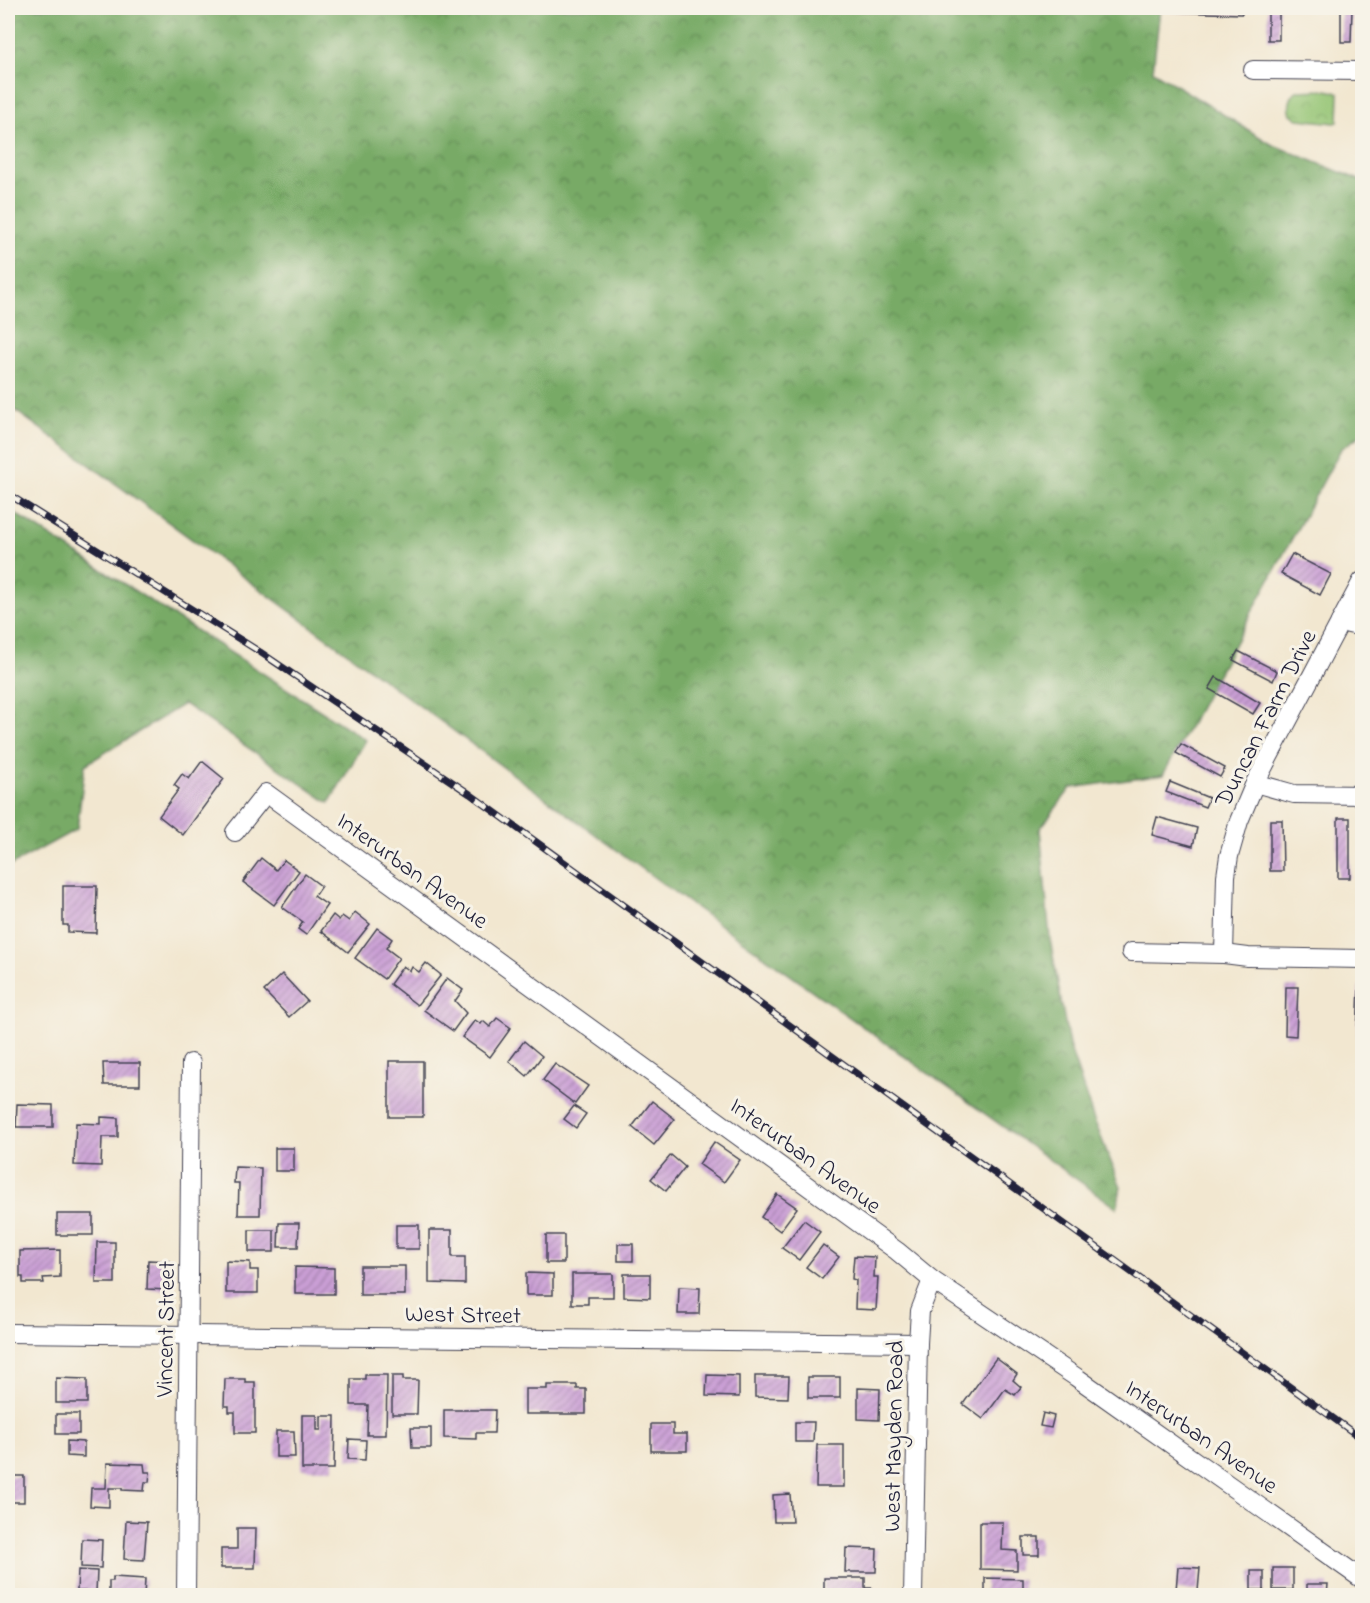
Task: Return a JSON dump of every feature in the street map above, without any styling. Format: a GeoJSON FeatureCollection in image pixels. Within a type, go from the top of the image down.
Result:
{"type":"FeatureCollection","features":[{"type":"Feature","properties":{"kind":"street"},"geometry":{"type":"LineString","coordinates":[[1253,70],[1362,71]]}},
{"type":"Feature","properties":{"kind":"street","name":"Duncan Farm Drive"},"geometry":{"type":"LineString","coordinates":[[1224,954],[1226,876],[1239,821],[1255,783],[1362,581]]}},
{"type":"Feature","properties":{"kind":"street"},"geometry":{"type":"LineString","coordinates":[[1340,622],[1362,627]]}},
{"type":"Feature","properties":{"kind":"street"},"geometry":{"type":"LineString","coordinates":[[1255,783],[1294,794],[1362,795]]}},
{"type":"Feature","properties":{"kind":"street","name":"Interurban Avenue"},"geometry":{"type":"LineString","coordinates":[[235,831],[266,793],[897,1251],[932,1280],[1076,1377],[1362,1579]]}},
{"type":"Feature","properties":{"kind":"street"},"geometry":{"type":"LineString","coordinates":[[1131,952],[1362,959]]}},
{"type":"Feature","properties":{"kind":"street","name":"Vincent Street"},"geometry":{"type":"LineString","coordinates":[[186,1596],[191,1063]]}},
{"type":"Feature","properties":{"kind":"street","name":"West Mayden Road"},"geometry":{"type":"LineString","coordinates":[[914,1596],[918,1343],[920,1311],[932,1280]]}},
{"type":"Feature","properties":{"kind":"street","name":"West Street"},"geometry":{"type":"LineString","coordinates":[[8,1333],[918,1343]]}},
{"type":"Feature","properties":{"kind":"green space"},"geometry":{"type":"Polygon","coordinates":[[[8,8],[1160,8],[1153,71],[1271,144],[1362,181],[1362,434],[1341,449],[1163,775],[1071,788],[1040,829],[1050,939],[1069,1045],[1093,1117],[1121,1187],[1117,1208],[685,900],[8,405],[8,8]]]}},
{"type":"Feature","properties":{"kind":"green space"},"geometry":{"type":"Polygon","coordinates":[[[1327,90],[1339,93],[1338,122],[1298,119],[1291,114],[1290,102],[1296,91],[1327,90]]]}},
{"type":"Feature","properties":{"kind":"green space"},"geometry":{"type":"Polygon","coordinates":[[[8,509],[366,740],[329,803],[184,704],[85,765],[77,829],[8,867],[8,509]]]}},
{"type":"Feature","properties":{"kind":"building"},"geometry":{"type":"Polygon","coordinates":[[[1170,8],[1242,8],[1242,14],[1170,12],[1170,8]]]}},
{"type":"Feature","properties":{"kind":"building"},"geometry":{"type":"Polygon","coordinates":[[[1268,8],[1279,8],[1279,40],[1268,40],[1268,8]]]}},
{"type":"Feature","properties":{"kind":"building"},"geometry":{"type":"Polygon","coordinates":[[[1341,8],[1352,8],[1351,42],[1341,42],[1341,8]]]}},
{"type":"Feature","properties":{"kind":"building"},"geometry":{"type":"Polygon","coordinates":[[[1292,554],[1331,574],[1320,595],[1281,574],[1292,554]]]}},
{"type":"Feature","properties":{"kind":"building"},"geometry":{"type":"Polygon","coordinates":[[[1238,651],[1277,671],[1273,681],[1233,660],[1238,651]]]}},
{"type":"Feature","properties":{"kind":"building"},"geometry":{"type":"Polygon","coordinates":[[[1360,655],[1362,655],[1362,702],[1359,702],[1360,655]]]}},
{"type":"Feature","properties":{"kind":"building"},"geometry":{"type":"Polygon","coordinates":[[[1216,677],[1260,703],[1253,714],[1209,689],[1216,677]]]}},
{"type":"Feature","properties":{"kind":"building"},"geometry":{"type":"Polygon","coordinates":[[[1181,744],[1225,768],[1220,777],[1176,753],[1181,744]]]}},
{"type":"Feature","properties":{"kind":"building"},"geometry":{"type":"Polygon","coordinates":[[[202,761],[224,779],[183,835],[159,816],[179,789],[174,785],[182,774],[189,779],[202,761]]]}},
{"type":"Feature","properties":{"kind":"building"},"geometry":{"type":"Polygon","coordinates":[[[1170,782],[1209,798],[1205,807],[1166,792],[1170,782]]]}},
{"type":"Feature","properties":{"kind":"building"},"geometry":{"type":"Polygon","coordinates":[[[1157,817],[1197,828],[1193,846],[1152,835],[1157,817]]]}},
{"type":"Feature","properties":{"kind":"building"},"geometry":{"type":"Polygon","coordinates":[[[1338,818],[1350,818],[1350,878],[1338,878],[1338,818]]]}},
{"type":"Feature","properties":{"kind":"building"},"geometry":{"type":"Polygon","coordinates":[[[1270,820],[1282,820],[1283,871],[1270,871],[1270,820]]]}},
{"type":"Feature","properties":{"kind":"building"},"geometry":{"type":"Polygon","coordinates":[[[261,858],[276,870],[284,860],[299,871],[274,905],[243,882],[261,858]]]}},
{"type":"Feature","properties":{"kind":"building"},"geometry":{"type":"Polygon","coordinates":[[[305,874],[321,886],[314,896],[327,905],[306,935],[298,929],[303,922],[282,907],[305,874]]]}},
{"type":"Feature","properties":{"kind":"building"},"geometry":{"type":"Polygon","coordinates":[[[63,886],[97,886],[96,933],[68,932],[68,925],[63,925],[63,886]]]}},
{"type":"Feature","properties":{"kind":"building"},"geometry":{"type":"Polygon","coordinates":[[[355,912],[370,924],[348,952],[321,931],[333,915],[339,920],[342,916],[349,921],[355,912]]]}},
{"type":"Feature","properties":{"kind":"building"},"geometry":{"type":"Polygon","coordinates":[[[377,928],[392,939],[386,948],[399,958],[384,979],[355,958],[377,928]]]}},
{"type":"Feature","properties":{"kind":"building"},"geometry":{"type":"Polygon","coordinates":[[[426,963],[441,975],[417,1005],[390,984],[403,966],[410,971],[412,967],[419,972],[426,963]]]}},
{"type":"Feature","properties":{"kind":"building"},"geometry":{"type":"Polygon","coordinates":[[[282,974],[307,1001],[289,1017],[264,991],[282,974]]]}},
{"type":"Feature","properties":{"kind":"building"},"geometry":{"type":"Polygon","coordinates":[[[447,978],[463,990],[455,1001],[466,1013],[453,1031],[424,1010],[447,978]]]}},
{"type":"Feature","properties":{"kind":"building"},"geometry":{"type":"Polygon","coordinates":[[[1359,986],[1362,986],[1362,1036],[1357,1036],[1359,986]]]}},
{"type":"Feature","properties":{"kind":"building"},"geometry":{"type":"Polygon","coordinates":[[[1286,987],[1298,987],[1296,1036],[1285,1035],[1286,987]]]}},
{"type":"Feature","properties":{"kind":"building"},"geometry":{"type":"Polygon","coordinates":[[[497,1018],[511,1028],[490,1057],[462,1037],[475,1020],[481,1024],[483,1021],[490,1027],[497,1018]]]}},
{"type":"Feature","properties":{"kind":"building"},"geometry":{"type":"Polygon","coordinates":[[[524,1041],[542,1056],[527,1076],[509,1061],[524,1041]]]}},
{"type":"Feature","properties":{"kind":"building"},"geometry":{"type":"Polygon","coordinates":[[[389,1061],[423,1061],[423,1117],[389,1117],[389,1061]]]}},
{"type":"Feature","properties":{"kind":"building"},"geometry":{"type":"Polygon","coordinates":[[[103,1063],[140,1063],[140,1085],[104,1085],[103,1063]]]}},
{"type":"Feature","properties":{"kind":"building"},"geometry":{"type":"Polygon","coordinates":[[[555,1064],[588,1086],[575,1104],[543,1080],[555,1064]]]}},
{"type":"Feature","properties":{"kind":"building"},"geometry":{"type":"Polygon","coordinates":[[[652,1101],[675,1119],[654,1145],[632,1127],[652,1101]]]}},
{"type":"Feature","properties":{"kind":"building"},"geometry":{"type":"Polygon","coordinates":[[[17,1104],[53,1105],[53,1127],[16,1127],[17,1104]]]}},
{"type":"Feature","properties":{"kind":"building"},"geometry":{"type":"Polygon","coordinates":[[[574,1106],[586,1114],[576,1128],[564,1119],[574,1106]]]}},
{"type":"Feature","properties":{"kind":"building"},"geometry":{"type":"Polygon","coordinates":[[[101,1117],[118,1118],[118,1137],[102,1137],[101,1166],[74,1165],[76,1123],[101,1124],[101,1117]]]}},
{"type":"Feature","properties":{"kind":"building"},"geometry":{"type":"Polygon","coordinates":[[[714,1142],[740,1160],[724,1182],[699,1164],[714,1142]]]}},
{"type":"Feature","properties":{"kind":"building"},"geometry":{"type":"Polygon","coordinates":[[[275,1148],[294,1148],[294,1171],[275,1171],[275,1148]]]}},
{"type":"Feature","properties":{"kind":"building"},"geometry":{"type":"Polygon","coordinates":[[[671,1155],[685,1167],[666,1191],[651,1179],[671,1155]]]}},
{"type":"Feature","properties":{"kind":"building"},"geometry":{"type":"Polygon","coordinates":[[[235,1167],[261,1168],[260,1215],[238,1215],[239,1183],[234,1183],[235,1167]]]}},
{"type":"Feature","properties":{"kind":"building"},"geometry":{"type":"Polygon","coordinates":[[[777,1194],[797,1208],[780,1231],[761,1217],[777,1194]]]}},
{"type":"Feature","properties":{"kind":"building"},"geometry":{"type":"Polygon","coordinates":[[[57,1214],[93,1214],[93,1235],[57,1235],[57,1214]]]}},
{"type":"Feature","properties":{"kind":"building"},"geometry":{"type":"Polygon","coordinates":[[[804,1220],[820,1232],[799,1260],[782,1248],[804,1220]]]}},
{"type":"Feature","properties":{"kind":"building"},"geometry":{"type":"Polygon","coordinates":[[[279,1223],[299,1223],[298,1247],[278,1247],[279,1223]]]}},
{"type":"Feature","properties":{"kind":"building"},"geometry":{"type":"Polygon","coordinates":[[[396,1225],[419,1225],[419,1249],[396,1249],[396,1225]]]}},
{"type":"Feature","properties":{"kind":"building"},"geometry":{"type":"Polygon","coordinates":[[[249,1230],[274,1230],[274,1252],[249,1252],[249,1230]]]}},
{"type":"Feature","properties":{"kind":"building"},"geometry":{"type":"Polygon","coordinates":[[[429,1230],[452,1230],[452,1257],[465,1257],[465,1284],[429,1283],[429,1230]]]}},
{"type":"Feature","properties":{"kind":"building"},"geometry":{"type":"Polygon","coordinates":[[[546,1235],[564,1235],[564,1263],[546,1263],[546,1235]]]}},
{"type":"Feature","properties":{"kind":"building"},"geometry":{"type":"Polygon","coordinates":[[[97,1242],[115,1242],[115,1283],[96,1283],[97,1242]]]}},
{"type":"Feature","properties":{"kind":"building"},"geometry":{"type":"Polygon","coordinates":[[[618,1244],[633,1244],[633,1261],[618,1261],[618,1244]]]}},
{"type":"Feature","properties":{"kind":"building"},"geometry":{"type":"Polygon","coordinates":[[[823,1245],[839,1257],[822,1279],[806,1267],[823,1245]]]}},
{"type":"Feature","properties":{"kind":"building"},"geometry":{"type":"Polygon","coordinates":[[[60,1250],[60,1277],[43,1278],[44,1283],[23,1283],[23,1277],[20,1277],[20,1251],[60,1250]]]}},
{"type":"Feature","properties":{"kind":"building"},"geometry":{"type":"Polygon","coordinates":[[[854,1256],[875,1257],[874,1277],[878,1277],[876,1310],[855,1309],[856,1280],[852,1279],[854,1256]]]}},
{"type":"Feature","properties":{"kind":"building"},"geometry":{"type":"Polygon","coordinates":[[[148,1260],[169,1261],[168,1290],[147,1289],[148,1260]]]}},
{"type":"Feature","properties":{"kind":"building"},"geometry":{"type":"Polygon","coordinates":[[[226,1261],[250,1262],[250,1270],[258,1270],[258,1293],[226,1293],[226,1261]]]}},
{"type":"Feature","properties":{"kind":"building"},"geometry":{"type":"Polygon","coordinates":[[[360,1266],[405,1266],[405,1295],[360,1295],[360,1266]]]}},
{"type":"Feature","properties":{"kind":"building"},"geometry":{"type":"Polygon","coordinates":[[[295,1267],[334,1268],[334,1294],[295,1294],[295,1267]]]}},
{"type":"Feature","properties":{"kind":"building"},"geometry":{"type":"Polygon","coordinates":[[[526,1273],[553,1274],[553,1295],[526,1295],[526,1273]]]}},
{"type":"Feature","properties":{"kind":"building"},"geometry":{"type":"Polygon","coordinates":[[[572,1274],[613,1274],[613,1297],[588,1297],[588,1304],[572,1304],[572,1274]]]}},
{"type":"Feature","properties":{"kind":"building"},"geometry":{"type":"Polygon","coordinates":[[[624,1274],[650,1274],[650,1298],[624,1297],[624,1274]]]}},
{"type":"Feature","properties":{"kind":"building"},"geometry":{"type":"Polygon","coordinates":[[[679,1287],[700,1288],[699,1314],[678,1314],[679,1287]]]}},
{"type":"Feature","properties":{"kind":"building"},"geometry":{"type":"Polygon","coordinates":[[[996,1358],[1017,1374],[1013,1380],[1021,1387],[1015,1395],[1005,1389],[983,1419],[963,1404],[996,1358]]]}},
{"type":"Feature","properties":{"kind":"building"},"geometry":{"type":"Polygon","coordinates":[[[365,1375],[387,1375],[386,1435],[367,1435],[368,1405],[351,1405],[351,1379],[365,1379],[365,1375]]]}},
{"type":"Feature","properties":{"kind":"building"},"geometry":{"type":"Polygon","coordinates":[[[707,1375],[739,1376],[739,1397],[706,1396],[707,1375]]]}},
{"type":"Feature","properties":{"kind":"building"},"geometry":{"type":"Polygon","coordinates":[[[392,1376],[403,1376],[403,1380],[418,1380],[417,1414],[392,1414],[392,1376]]]}},
{"type":"Feature","properties":{"kind":"building"},"geometry":{"type":"Polygon","coordinates":[[[755,1376],[789,1376],[788,1398],[755,1397],[755,1376]]]}},
{"type":"Feature","properties":{"kind":"building"},"geometry":{"type":"Polygon","coordinates":[[[808,1377],[840,1377],[840,1398],[808,1398],[808,1377]]]}},
{"type":"Feature","properties":{"kind":"building"},"geometry":{"type":"Polygon","coordinates":[[[56,1378],[87,1379],[87,1403],[56,1403],[56,1378]]]}},
{"type":"Feature","properties":{"kind":"building"},"geometry":{"type":"Polygon","coordinates":[[[225,1379],[245,1379],[245,1382],[255,1382],[255,1433],[235,1433],[235,1412],[229,1412],[229,1406],[224,1406],[225,1379]]]}},
{"type":"Feature","properties":{"kind":"building"},"geometry":{"type":"Polygon","coordinates":[[[547,1385],[577,1385],[577,1389],[586,1389],[586,1414],[525,1414],[525,1389],[547,1389],[547,1385]]]}},
{"type":"Feature","properties":{"kind":"building"},"geometry":{"type":"Polygon","coordinates":[[[858,1388],[880,1389],[879,1420],[858,1419],[858,1388]]]}},
{"type":"Feature","properties":{"kind":"building"},"geometry":{"type":"Polygon","coordinates":[[[444,1410],[495,1410],[494,1433],[476,1433],[476,1439],[444,1438],[444,1410]]]}},
{"type":"Feature","properties":{"kind":"building"},"geometry":{"type":"Polygon","coordinates":[[[1043,1413],[1054,1416],[1051,1428],[1040,1426],[1043,1413]]]}},
{"type":"Feature","properties":{"kind":"building"},"geometry":{"type":"Polygon","coordinates":[[[56,1414],[79,1414],[79,1434],[56,1434],[56,1414]]]}},
{"type":"Feature","properties":{"kind":"building"},"geometry":{"type":"Polygon","coordinates":[[[302,1415],[317,1415],[317,1430],[321,1430],[321,1416],[335,1416],[334,1469],[302,1469],[302,1415]]]}},
{"type":"Feature","properties":{"kind":"building"},"geometry":{"type":"Polygon","coordinates":[[[795,1422],[814,1422],[813,1442],[795,1442],[795,1422]]]}},
{"type":"Feature","properties":{"kind":"building"},"geometry":{"type":"Polygon","coordinates":[[[651,1424],[673,1424],[673,1434],[687,1434],[687,1451],[651,1451],[651,1424]]]}},
{"type":"Feature","properties":{"kind":"building"},"geometry":{"type":"Polygon","coordinates":[[[411,1428],[431,1428],[431,1448],[412,1448],[411,1428]]]}},
{"type":"Feature","properties":{"kind":"building"},"geometry":{"type":"Polygon","coordinates":[[[276,1431],[294,1431],[295,1457],[276,1457],[276,1431]]]}},
{"type":"Feature","properties":{"kind":"building"},"geometry":{"type":"Polygon","coordinates":[[[349,1439],[366,1440],[365,1460],[348,1459],[349,1439]]]}},
{"type":"Feature","properties":{"kind":"building"},"geometry":{"type":"Polygon","coordinates":[[[67,1441],[84,1442],[84,1457],[67,1456],[67,1441]]]}},
{"type":"Feature","properties":{"kind":"building"},"geometry":{"type":"Polygon","coordinates":[[[817,1445],[844,1445],[844,1487],[816,1487],[817,1445]]]}},
{"type":"Feature","properties":{"kind":"building"},"geometry":{"type":"Polygon","coordinates":[[[107,1463],[144,1464],[145,1472],[150,1472],[149,1482],[145,1482],[144,1491],[109,1488],[109,1507],[90,1506],[91,1488],[106,1488],[107,1463]]]}},
{"type":"Feature","properties":{"kind":"building"},"geometry":{"type":"Polygon","coordinates":[[[8,1476],[24,1476],[24,1502],[8,1502],[8,1476]]]}},
{"type":"Feature","properties":{"kind":"building"},"geometry":{"type":"Polygon","coordinates":[[[790,1494],[792,1522],[774,1522],[773,1495],[790,1494]]]}},
{"type":"Feature","properties":{"kind":"building"},"geometry":{"type":"Polygon","coordinates":[[[126,1521],[147,1522],[144,1560],[124,1559],[126,1521]]]}},
{"type":"Feature","properties":{"kind":"building"},"geometry":{"type":"Polygon","coordinates":[[[980,1522],[1003,1522],[1002,1550],[1017,1551],[1017,1570],[980,1569],[980,1522]]]}},
{"type":"Feature","properties":{"kind":"building"},"geometry":{"type":"Polygon","coordinates":[[[237,1528],[256,1528],[255,1568],[221,1568],[221,1549],[237,1549],[237,1528]]]}},
{"type":"Feature","properties":{"kind":"building"},"geometry":{"type":"Polygon","coordinates":[[[1023,1537],[1039,1537],[1039,1555],[1023,1555],[1023,1537]]]}},
{"type":"Feature","properties":{"kind":"building"},"geometry":{"type":"Polygon","coordinates":[[[82,1539],[102,1540],[101,1568],[81,1567],[82,1539]]]}},
{"type":"Feature","properties":{"kind":"building"},"geometry":{"type":"Polygon","coordinates":[[[846,1548],[877,1549],[876,1572],[845,1572],[846,1548]]]}},
{"type":"Feature","properties":{"kind":"building"},"geometry":{"type":"Polygon","coordinates":[[[1178,1567],[1200,1568],[1198,1591],[1176,1590],[1178,1567]]]}},
{"type":"Feature","properties":{"kind":"building"},"geometry":{"type":"Polygon","coordinates":[[[1273,1568],[1293,1568],[1293,1590],[1273,1590],[1273,1568]]]}},
{"type":"Feature","properties":{"kind":"building"},"geometry":{"type":"Polygon","coordinates":[[[78,1570],[97,1571],[96,1592],[77,1591],[78,1570]]]}},
{"type":"Feature","properties":{"kind":"building"},"geometry":{"type":"Polygon","coordinates":[[[1251,1571],[1264,1571],[1264,1590],[1251,1590],[1251,1571]]]}},
{"type":"Feature","properties":{"kind":"building"},"geometry":{"type":"Polygon","coordinates":[[[113,1577],[145,1579],[144,1596],[109,1595],[109,1581],[113,1581],[113,1577]]]}},
{"type":"Feature","properties":{"kind":"building"},"geometry":{"type":"Polygon","coordinates":[[[824,1578],[865,1578],[865,1588],[872,1588],[872,1596],[824,1596],[824,1578]]]}},
{"type":"Feature","properties":{"kind":"building"},"geometry":{"type":"Polygon","coordinates":[[[985,1578],[1023,1579],[1023,1596],[985,1596],[985,1578]]]}},
{"type":"Feature","properties":{"kind":"building"},"geometry":{"type":"Polygon","coordinates":[[[1307,1584],[1328,1584],[1327,1596],[1307,1596],[1307,1584]]]}},
{"type":"Feature","properties":{"kind":"railway"},"geometry":{"type":"LineString","coordinates":[[8,494],[260,652],[470,794],[1362,1439]]}}]}
